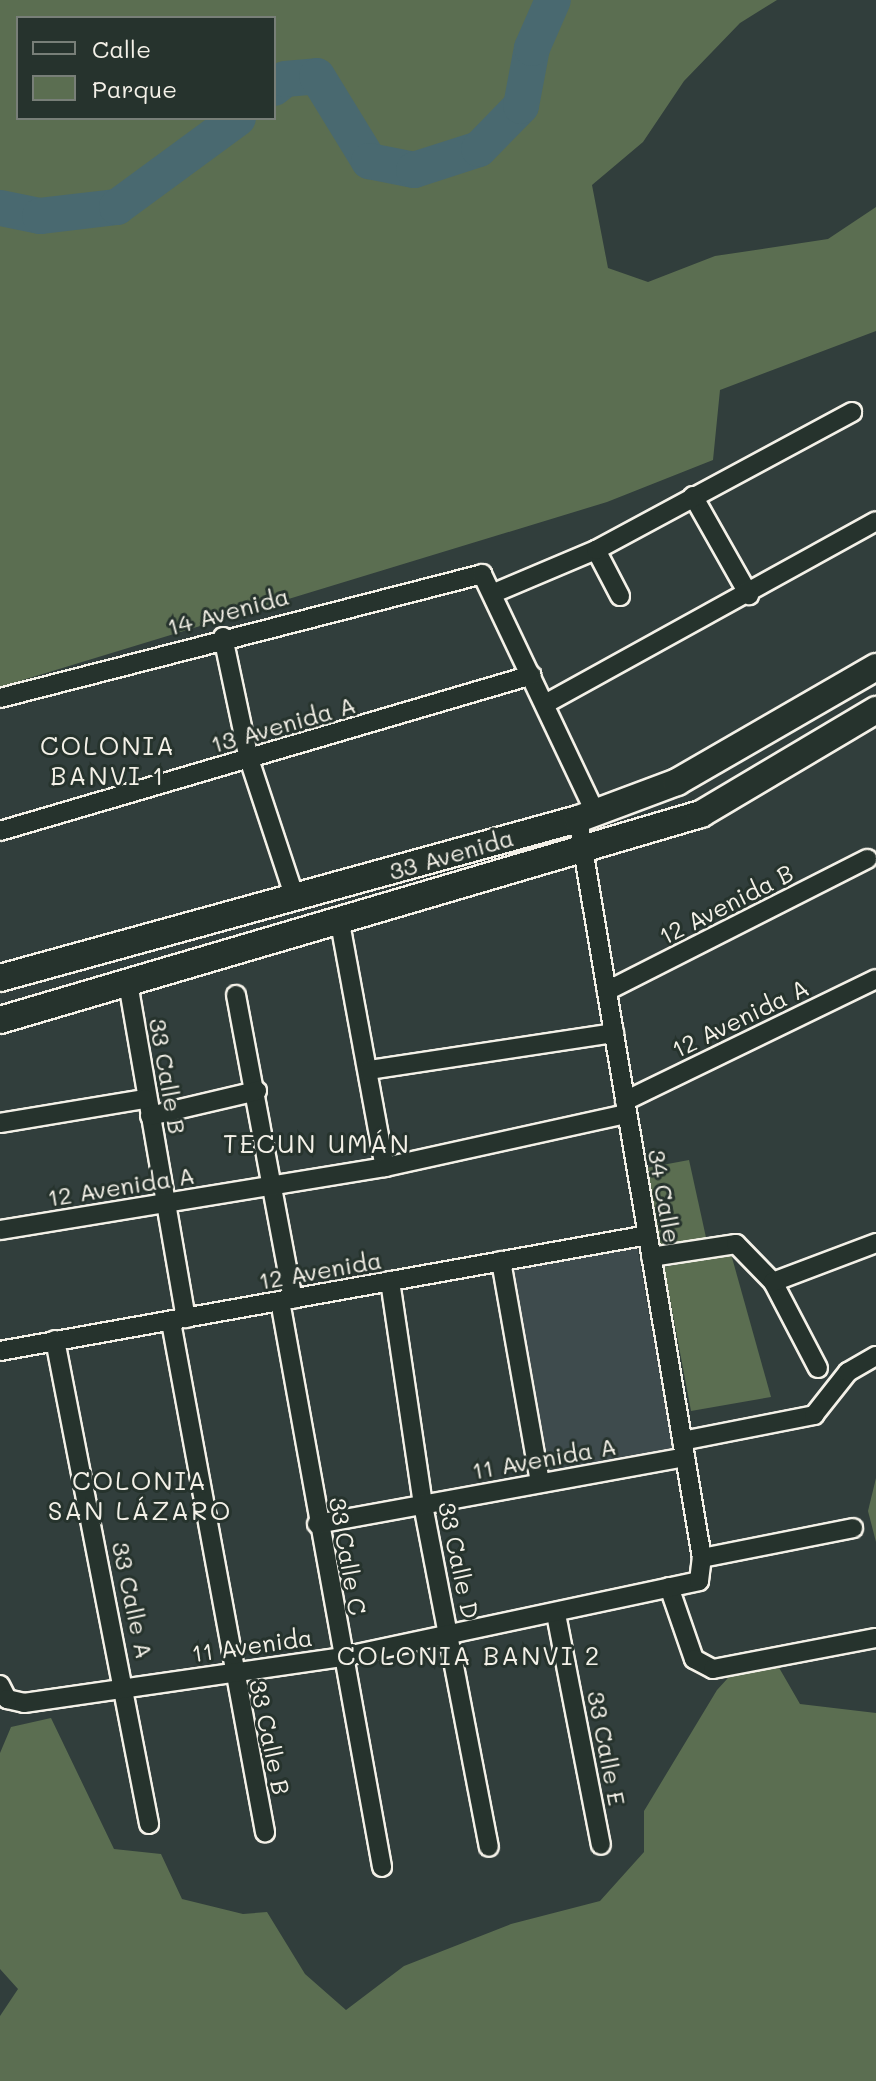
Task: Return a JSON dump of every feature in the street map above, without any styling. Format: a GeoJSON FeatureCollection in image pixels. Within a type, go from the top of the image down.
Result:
{"type":"FeatureCollection","features":[{"type":"Feature","properties":{"kind":"street"},"geometry":{"type":"LineString","coordinates":[[494,593],[596,550],[852,412]]}},
{"type":"Feature","properties":{"kind":"street"},"geometry":{"type":"LineString","coordinates":[[693,496],[749,595]]}},
{"type":"Feature","properties":{"kind":"street"},"geometry":{"type":"LineString","coordinates":[[545,704],[749,595],[876,521]]}},
{"type":"Feature","properties":{"kind":"street"},"geometry":{"type":"LineString","coordinates":[[596,550],[620,596]]}},
{"type":"Feature","properties":{"kind":"street","name":"34 Calle"},"geometry":{"type":"LineString","coordinates":[[469,573],[482,574],[494,593],[545,704],[587,815],[584,853],[702,1558],[699,1581]]}},
{"type":"Feature","properties":{"kind":"street","name":"14 Avenida"},"geometry":{"type":"LineString","coordinates":[[0,698],[469,573]]}},
{"type":"Feature","properties":{"kind":"street"},"geometry":{"type":"LineString","coordinates":[[223,637],[249,759],[295,898]]}},
{"type":"Feature","properties":{"kind":"street","name":"33 Avenida"},"geometry":{"type":"LineString","coordinates":[[1,973],[295,898],[587,815],[677,782],[876,667]]}},
{"type":"Feature","properties":{"kind":"street","name":"13 Avenida A"},"geometry":{"type":"LineString","coordinates":[[0,831],[532,675]]}},
{"type":"Feature","properties":{"kind":"street","name":"33 Avenida"},"geometry":{"type":"LineString","coordinates":[[0,1020],[584,853],[701,814],[876,710]]}},
{"type":"Feature","properties":{"kind":"street","name":"12 Avenida B"},"geometry":{"type":"LineString","coordinates":[[607,991],[867,859]]}},
{"type":"Feature","properties":{"kind":"street"},"geometry":{"type":"LineString","coordinates":[[340,923],[385,1167]]}},
{"type":"Feature","properties":{"kind":"street","name":"12 Avenida A"},"geometry":{"type":"LineString","coordinates":[[0,1230],[385,1167],[626,1107],[876,979]]}},
{"type":"Feature","properties":{"kind":"street","name":"33 Calle B"},"geometry":{"type":"LineString","coordinates":[[128,983],[165,1203],[179,1320],[232,1672],[265,1832]]}},
{"type":"Feature","properties":{"kind":"street","name":"33 Calle C"},"geometry":{"type":"LineString","coordinates":[[236,995],[276,1187],[286,1300],[317,1524],[382,1867]]}},
{"type":"Feature","properties":{"kind":"street"},"geometry":{"type":"LineString","coordinates":[[369,1070],[614,1033]]}},
{"type":"Feature","properties":{"kind":"street"},"geometry":{"type":"LineString","coordinates":[[0,1123],[148,1107],[257,1091]]}},
{"type":"Feature","properties":{"kind":"street","name":"12 Avenida"},"geometry":{"type":"LineString","coordinates":[[0,1351],[648,1235]]}},
{"type":"Feature","properties":{"kind":"street"},"geometry":{"type":"LineString","coordinates":[[651,1257],[729,1243],[773,1282],[818,1368]]}},
{"type":"Feature","properties":{"kind":"street"},"geometry":{"type":"LineString","coordinates":[[773,1282],[876,1243]]}},
{"type":"Feature","properties":{"kind":"street"},"geometry":{"type":"LineString","coordinates":[[501,1261],[540,1483]]}},
{"type":"Feature","properties":{"kind":"street","name":"33 Calle D"},"geometry":{"type":"LineString","coordinates":[[390,1281],[423,1505],[489,1847]]}},
{"type":"Feature","properties":{"kind":"street","name":"33 Calle A"},"geometry":{"type":"LineString","coordinates":[[55,1340],[126,1688],[149,1824]]}},
{"type":"Feature","properties":{"kind":"street","name":"11 Avenida A"},"geometry":{"type":"LineString","coordinates":[[317,1524],[540,1483],[814,1415],[869,1359]]}},
{"type":"Feature","properties":{"kind":"street"},"geometry":{"type":"LineString","coordinates":[[702,1558],[853,1528]]}},
{"type":"Feature","properties":{"kind":"street","name":"11 Avenida"},"geometry":{"type":"LineString","coordinates":[[1,1688],[24,1703],[342,1657],[450,1638],[699,1581]]}},
{"type":"Feature","properties":{"kind":"street"},"geometry":{"type":"LineString","coordinates":[[669,1587],[689,1648],[713,1669],[876,1638]]}},
{"type":"Feature","properties":{"kind":"street","name":"33 Calle E"},"geometry":{"type":"LineString","coordinates":[[556,1614],[601,1845]]}},
{"type":"Feature","properties":{"kind":"shaded area"},"geometry":{"type":"Polygon","coordinates":[[[637,1246],[673,1452],[548,1474],[512,1268],[637,1246]]]}},
{"type":"Feature","properties":{"kind":"green space"},"geometry":{"type":"Polygon","coordinates":[[[0,0],[777,0],[740,23],[684,81],[643,142],[592,185],[608,268],[648,282],[715,256],[828,239],[876,207],[876,331],[720,390],[713,460],[607,502],[0,687],[0,0]]]}},
{"type":"Feature","properties":{"kind":"green space"},"geometry":{"type":"Polygon","coordinates":[[[689,1160],[707,1242],[658,1248],[646,1168],[689,1160]]]}},
{"type":"Feature","properties":{"kind":"green space"},"geometry":{"type":"Polygon","coordinates":[[[731,1254],[771,1397],[691,1411],[664,1267],[731,1254]]]}},
{"type":"Feature","properties":{"kind":"green space"},"geometry":{"type":"Polygon","coordinates":[[[876,1478],[876,1542],[868,1511],[876,1478]]]}},
{"type":"Feature","properties":{"kind":"green space"},"geometry":{"type":"Polygon","coordinates":[[[748,1656],[774,1659],[800,1704],[876,1713],[876,2081],[0,2081],[0,2016],[18,1989],[0,1969],[0,1753],[11,1727],[51,1718],[114,1849],[161,1854],[182,1899],[243,1914],[267,1912],[305,1974],[346,2010],[404,1966],[511,1924],[600,1901],[644,1852],[644,1811],[717,1690],[748,1656]]]}},
{"type":"Feature","properties":{"kind":"waterway"},"geometry":{"type":"LineString","coordinates":[[276,86],[285,79],[317,76],[369,161],[414,170],[479,149],[521,106],[532,48],[553,0]]}},
{"type":"Feature","properties":{"kind":"waterway"},"geometry":{"type":"LineString","coordinates":[[0,208],[40,216],[117,207],[235,120]]}},
{"type":"Feature","properties":{"kind":"district","name":"COLONIA BANVI 1"},"geometry":{"type":"Point","coordinates":[108,761]}},
{"type":"Feature","properties":{"kind":"district","name":"TECUN UMÁN"},"geometry":{"type":"Point","coordinates":[317,1144]}},
{"type":"Feature","properties":{"kind":"district","name":"COLONIA SAN LÁZARO"},"geometry":{"type":"Point","coordinates":[140,1496]}},
{"type":"Feature","properties":{"kind":"district","name":"COLONIA BANVI 2"},"geometry":{"type":"Point","coordinates":[469,1656]}}]}
